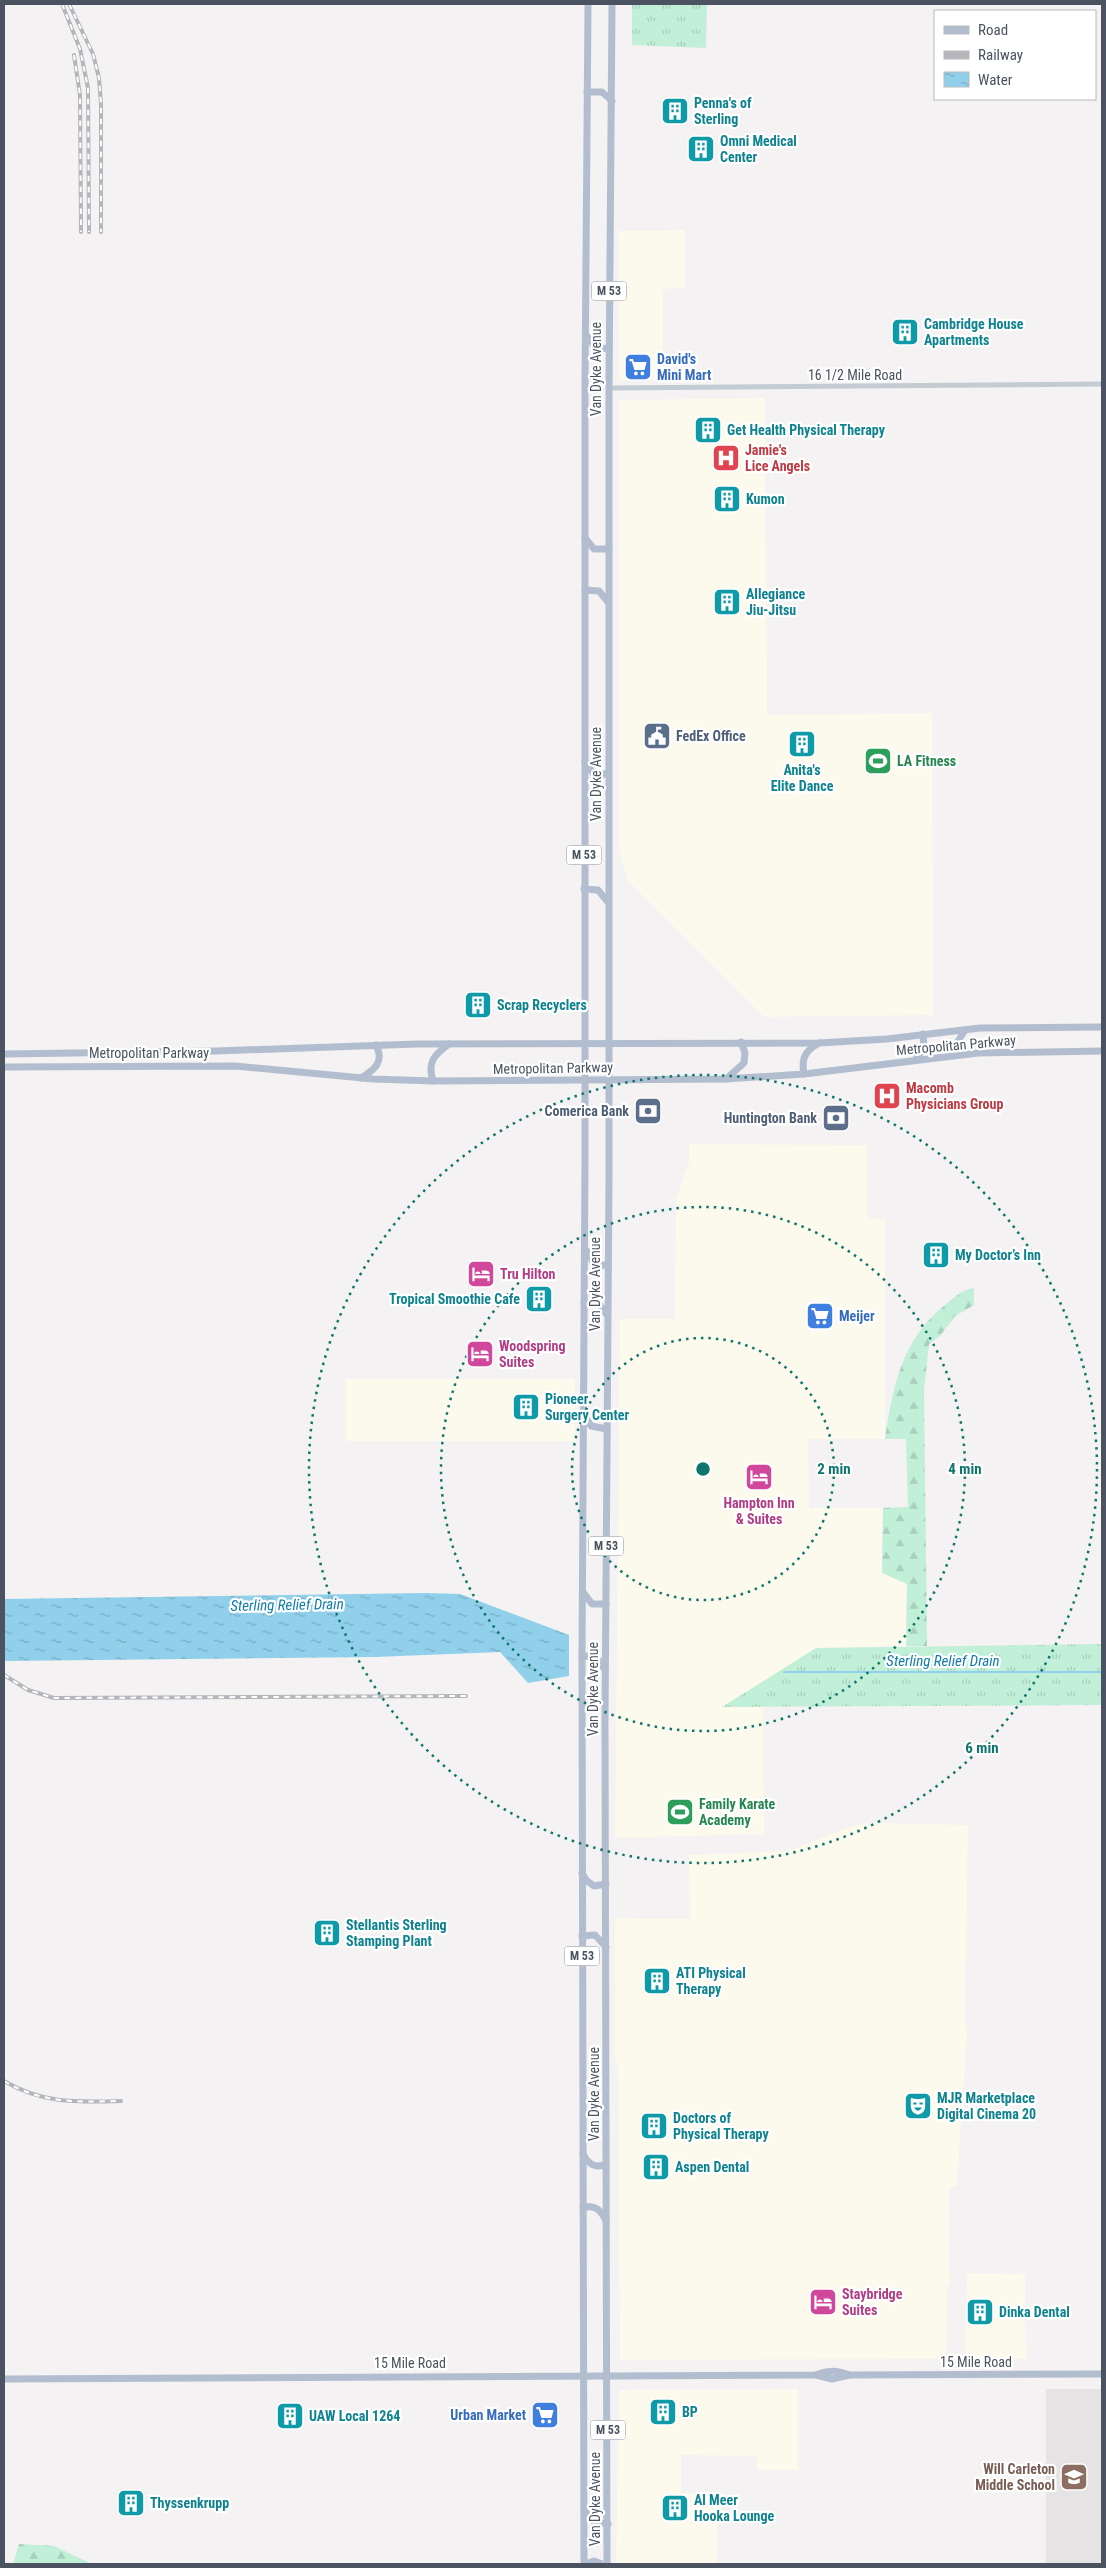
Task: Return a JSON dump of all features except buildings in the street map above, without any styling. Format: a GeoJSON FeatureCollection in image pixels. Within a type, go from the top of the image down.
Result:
{"type":"FeatureCollection","features":[{"type":"Feature","properties":{"kind":"main road","name":"Van Dyke Avenue"},"geometry":{"type":"LineString","coordinates":[[584,2564],[582,1589],[588,4]]}},
{"type":"Feature","properties":{"kind":"main road","name":"Van Dyke Avenue"},"geometry":{"type":"LineString","coordinates":[[608,2564],[605,1670],[608,1318],[609,349],[612,4]]}},
{"type":"Feature","properties":{"kind":"main road"},"geometry":{"type":"LineString","coordinates":[[588,92],[602,92],[612,101]]}},
{"type":"Feature","properties":{"kind":"main road"},"geometry":{"type":"LineString","coordinates":[[586,335],[595,347],[609,349]]}},
{"type":"Feature","properties":{"kind":"main road"},"geometry":{"type":"LineString","coordinates":[[585,538],[594,549],[609,549]]}},
{"type":"Feature","properties":{"kind":"main road"},"geometry":{"type":"LineString","coordinates":[[585,590],[599,591],[609,602]]}},
{"type":"Feature","properties":{"kind":"main road"},"geometry":{"type":"LineString","coordinates":[[584,758],[593,773],[600,775],[608,773]]}},
{"type":"Feature","properties":{"kind":"main road"},"geometry":{"type":"LineString","coordinates":[[584,889],[598,890],[608,902]]}},
{"type":"Feature","properties":{"kind":"main road","name":"Metropolitan Parkway"},"geometry":{"type":"LineString","coordinates":[[4,1054],[201,1052],[376,1045],[585,1042],[819,1043],[964,1030],[1102,1027]]}},
{"type":"Feature","properties":{"kind":"main road"},"geometry":{"type":"LineString","coordinates":[[962,1054],[957,1043],[964,1030]]}},
{"type":"Feature","properties":{"kind":"main road"},"geometry":{"type":"LineString","coordinates":[[914,1060],[924,1048],[923,1034]]}},
{"type":"Feature","properties":{"kind":"main road"},"geometry":{"type":"LineString","coordinates":[[726,1079],[735,1074],[744,1063],[745,1053],[740,1042]]}},
{"type":"Feature","properties":{"kind":"main road"},"geometry":{"type":"LineString","coordinates":[[804,1074],[802,1064],[804,1054],[819,1043]]}},
{"type":"Feature","properties":{"kind":"main road"},"geometry":{"type":"LineString","coordinates":[[433,1081],[430,1063],[437,1053],[450,1044]]}},
{"type":"Feature","properties":{"kind":"main road"},"geometry":{"type":"LineString","coordinates":[[360,1078],[378,1064],[380,1056],[376,1045]]}},
{"type":"Feature","properties":{"kind":"main road","name":"Metropolitan Parkway"},"geometry":{"type":"LineString","coordinates":[[4,1068],[201,1065],[266,1068],[360,1078],[433,1081],[726,1079],[804,1074],[962,1054],[1102,1051]]}},
{"type":"Feature","properties":{"kind":"main road"},"geometry":{"type":"LineString","coordinates":[[584,1245],[594,1264],[600,1266],[608,1264]]}},
{"type":"Feature","properties":{"kind":"main road"},"geometry":{"type":"LineString","coordinates":[[584,1303],[599,1304],[608,1318]]}},
{"type":"Feature","properties":{"kind":"main road"},"geometry":{"type":"LineString","coordinates":[[584,1411],[591,1426],[607,1429]]}},
{"type":"Feature","properties":{"kind":"main road"},"geometry":{"type":"LineString","coordinates":[[582,1589],[585,1598],[592,1604],[606,1604]]}},
{"type":"Feature","properties":{"kind":"main road"},"geometry":{"type":"LineString","coordinates":[[582,1657],[594,1656],[601,1662],[605,1670]]}},
{"type":"Feature","properties":{"kind":"main road"},"geometry":{"type":"LineString","coordinates":[[582,1872],[590,1884],[598,1886],[606,1884]]}},
{"type":"Feature","properties":{"kind":"main road"},"geometry":{"type":"LineString","coordinates":[[582,1936],[595,1935],[606,1947]]}},
{"type":"Feature","properties":{"kind":"main road"},"geometry":{"type":"LineString","coordinates":[[583,2153],[591,2164],[599,2166],[606,2164]]}},
{"type":"Feature","properties":{"kind":"main road"},"geometry":{"type":"LineString","coordinates":[[583,2208],[590,2207],[599,2210],[606,2221]]}},
{"type":"Feature","properties":{"kind":"main road","name":"15 Mile Road"},"geometry":{"type":"LineString","coordinates":[[4,2379],[816,2374],[827,2370],[839,2370],[849,2374],[1102,2374]]}},
{"type":"Feature","properties":{"kind":"main road"},"geometry":{"type":"LineString","coordinates":[[584,2510],[594,2522],[608,2524]]}},
{"type":"Feature","properties":{"kind":"main road"},"geometry":{"type":"LineString","coordinates":[[584,2564],[594,2561],[602,2564]]}},
{"type":"Feature","properties":{"kind":"street","name":"16 1/2 Mile Road"},"geometry":{"type":"LineString","coordinates":[[609,388],[1102,384]]}},
{"type":"Feature","properties":{"kind":"shaded area"},"geometry":{"type":"Polygon","coordinates":[[[685,230],[685,288],[663,289],[663,380],[619,380],[618,231],[685,230]]]}},
{"type":"Feature","properties":{"kind":"shaded area"},"geometry":{"type":"Polygon","coordinates":[[[765,398],[767,715],[932,713],[933,1015],[764,1017],[628,881],[619,849],[619,400],[765,398]]]}},
{"type":"Feature","properties":{"kind":"shaded area"},"geometry":{"type":"Polygon","coordinates":[[[689,1144],[867,1145],[867,1219],[885,1219],[885,1439],[808,1439],[809,1508],[883,1508],[882,1572],[907,1584],[906,1646],[816,1648],[723,1707],[763,1707],[764,1834],[615,1838],[620,1319],[675,1319],[676,1200],[689,1163],[689,1144]]]}},
{"type":"Feature","properties":{"kind":"shaded area"},"geometry":{"type":"Polygon","coordinates":[[[346,1379],[575,1379],[575,1441],[346,1441],[346,1379]]]}},
{"type":"Feature","properties":{"kind":"shaded area"},"geometry":{"type":"Polygon","coordinates":[[[878,1823],[968,1825],[965,2018],[967,2033],[957,2186],[949,2187],[950,2286],[947,2286],[946,2359],[620,2360],[618,2067],[615,2059],[615,1918],[690,1919],[689,1855],[788,1851],[855,1825],[878,1823]]]}},
{"type":"Feature","properties":{"kind":"shaded area"},"geometry":{"type":"Polygon","coordinates":[[[967,2273],[1025,2274],[1026,2359],[965,2359],[967,2273]]]}},
{"type":"Feature","properties":{"kind":"shaded area"},"geometry":{"type":"Polygon","coordinates":[[[798,2389],[798,2470],[757,2470],[757,2456],[681,2455],[681,2493],[718,2493],[717,2564],[616,2564],[619,2390],[798,2389]]]}},
{"type":"Feature","properties":{"kind":"shaded area","name":"Will Carleton Middle School"},"geometry":{"type":"Polygon","coordinates":[[[1046,2389],[1102,2389],[1102,2564],[1046,2564],[1046,2389]]]}},
{"type":"Feature","properties":{"kind":"green space"},"geometry":{"type":"Polygon","coordinates":[[[632,4],[707,4],[706,48],[632,45],[632,4]]]}},
{"type":"Feature","properties":{"kind":"green space"},"geometry":{"type":"Polygon","coordinates":[[[974,1288],[974,1305],[955,1316],[940,1336],[929,1344],[924,1390],[927,1646],[906,1646],[907,1584],[882,1573],[883,1508],[908,1507],[906,1439],[885,1439],[892,1401],[901,1366],[918,1333],[952,1299],[962,1292],[974,1288]]]}},
{"type":"Feature","properties":{"kind":"green space","name":"Sterling Relief Drain"},"geometry":{"type":"Polygon","coordinates":[[[1102,1644],[1102,1705],[722,1707],[816,1648],[1102,1644]]]}},
{"type":"Feature","properties":{"kind":"green space"},"geometry":{"type":"Polygon","coordinates":[[[19,2544],[54,2546],[92,2564],[13,2564],[19,2544]]]}},
{"type":"Feature","properties":{"kind":"water"},"geometry":{"type":"Polygon","coordinates":[[[460,1594],[569,1635],[569,1676],[528,1683],[500,1652],[375,1657],[4,1661],[4,1599],[460,1594]]]}},
{"type":"Feature","properties":{"kind":"waterway","name":"Sterling Relief Drain"},"geometry":{"type":"LineString","coordinates":[[784,1672],[1102,1672]]}},
{"type":"Feature","properties":{"kind":"railway"},"geometry":{"type":"LineString","coordinates":[[62,4],[80,49],[88,88],[89,232]]}},
{"type":"Feature","properties":{"kind":"railway"},"geometry":{"type":"LineString","coordinates":[[69,4],[93,54],[99,78],[101,104],[101,232]]}},
{"type":"Feature","properties":{"kind":"railway"},"geometry":{"type":"LineString","coordinates":[[74,55],[80,95],[81,232]]}},
{"type":"Feature","properties":{"kind":"railway"},"geometry":{"type":"LineString","coordinates":[[4,1675],[28,1690],[54,1698],[466,1696]]}},
{"type":"Feature","properties":{"kind":"railway"},"geometry":{"type":"LineString","coordinates":[[4,2081],[18,2089],[47,2098],[90,2102],[121,2101]]}},
{"type":"Feature","properties":{"kind":"place","name":"Penna's of Sterling"},"geometry":{"type":"Point","coordinates":[675,111]}},
{"type":"Feature","properties":{"kind":"place","name":"Omni Medical Center"},"geometry":{"type":"Point","coordinates":[701,149]}},
{"type":"Feature","properties":{"kind":"place","name":"Cambridge House Apartments"},"geometry":{"type":"Point","coordinates":[905,332]}},
{"type":"Feature","properties":{"kind":"place","name":"David's Mini Mart"},"geometry":{"type":"Point","coordinates":[638,367]}},
{"type":"Feature","properties":{"kind":"place","name":"Get Health Physical Therapy"},"geometry":{"type":"Point","coordinates":[708,430]}},
{"type":"Feature","properties":{"kind":"place","name":"Jamie's Lice Angels"},"geometry":{"type":"Point","coordinates":[726,458]}},
{"type":"Feature","properties":{"kind":"place","name":"Kumon"},"geometry":{"type":"Point","coordinates":[727,499]}},
{"type":"Feature","properties":{"kind":"place","name":"Allegiance Jiu-Jitsu"},"geometry":{"type":"Point","coordinates":[727,602]}},
{"type":"Feature","properties":{"kind":"place","name":"FedEx Office"},"geometry":{"type":"Point","coordinates":[657,736]}},
{"type":"Feature","properties":{"kind":"place","name":"Anita's Elite Dance"},"geometry":{"type":"Point","coordinates":[802,744]}},
{"type":"Feature","properties":{"kind":"place","name":"LA Fitness"},"geometry":{"type":"Point","coordinates":[878,761]}},
{"type":"Feature","properties":{"kind":"place","name":"Scrap Recyclers"},"geometry":{"type":"Point","coordinates":[478,1005]}},
{"type":"Feature","properties":{"kind":"place","name":"Macomb Physicians Group"},"geometry":{"type":"Point","coordinates":[887,1096]}},
{"type":"Feature","properties":{"kind":"place","name":"Comerica Bank"},"geometry":{"type":"Point","coordinates":[648,1111]}},
{"type":"Feature","properties":{"kind":"place","name":"Huntington Bank"},"geometry":{"type":"Point","coordinates":[836,1118]}},
{"type":"Feature","properties":{"kind":"place","name":"My Doctor’s Inn"},"geometry":{"type":"Point","coordinates":[936,1255]}},
{"type":"Feature","properties":{"kind":"place","name":"Tru Hilton"},"geometry":{"type":"Point","coordinates":[481,1274]}},
{"type":"Feature","properties":{"kind":"place","name":"Tropical Smoothie Cafe"},"geometry":{"type":"Point","coordinates":[539,1299]}},
{"type":"Feature","properties":{"kind":"place","name":"Meijer"},"geometry":{"type":"Point","coordinates":[820,1316]}},
{"type":"Feature","properties":{"kind":"place","name":"Woodspring Suites"},"geometry":{"type":"Point","coordinates":[480,1354]}},
{"type":"Feature","properties":{"kind":"place","name":"Pioneer Surgery Center"},"geometry":{"type":"Point","coordinates":[526,1407]}},
{"type":"Feature","properties":{"kind":"place","name":"Hampton Inn & Suites"},"geometry":{"type":"Point","coordinates":[759,1477]}},
{"type":"Feature","properties":{"kind":"place","name":"Family Karate Academy"},"geometry":{"type":"Point","coordinates":[680,1812]}},
{"type":"Feature","properties":{"kind":"place","name":"Stellantis Sterling Stamping Plant"},"geometry":{"type":"Point","coordinates":[327,1933]}},
{"type":"Feature","properties":{"kind":"place","name":"ATI Physical Therapy"},"geometry":{"type":"Point","coordinates":[657,1981]}},
{"type":"Feature","properties":{"kind":"place","name":"MJR Marketplace Digital Cinema 20"},"geometry":{"type":"Point","coordinates":[918,2106]}},
{"type":"Feature","properties":{"kind":"place","name":"Doctors of Physical Therapy"},"geometry":{"type":"Point","coordinates":[654,2126]}},
{"type":"Feature","properties":{"kind":"place","name":"Aspen Dental"},"geometry":{"type":"Point","coordinates":[656,2167]}},
{"type":"Feature","properties":{"kind":"place","name":"Staybridge Suites"},"geometry":{"type":"Point","coordinates":[823,2302]}},
{"type":"Feature","properties":{"kind":"place","name":"Dinka Dental"},"geometry":{"type":"Point","coordinates":[980,2312]}},
{"type":"Feature","properties":{"kind":"place","name":"BP"},"geometry":{"type":"Point","coordinates":[663,2412]}},
{"type":"Feature","properties":{"kind":"place","name":"Urban Market"},"geometry":{"type":"Point","coordinates":[545,2415]}},
{"type":"Feature","properties":{"kind":"place","name":"UAW Local 1264"},"geometry":{"type":"Point","coordinates":[290,2416]}},
{"type":"Feature","properties":{"kind":"place","name":"Will Carleton Middle School"},"geometry":{"type":"Point","coordinates":[1074,2477]}},
{"type":"Feature","properties":{"kind":"place","name":"Thyssenkrupp"},"geometry":{"type":"Point","coordinates":[131,2503]}},
{"type":"Feature","properties":{"kind":"place","name":"Al Meer Hooka Lounge"},"geometry":{"type":"Point","coordinates":[675,2508]}}]}
